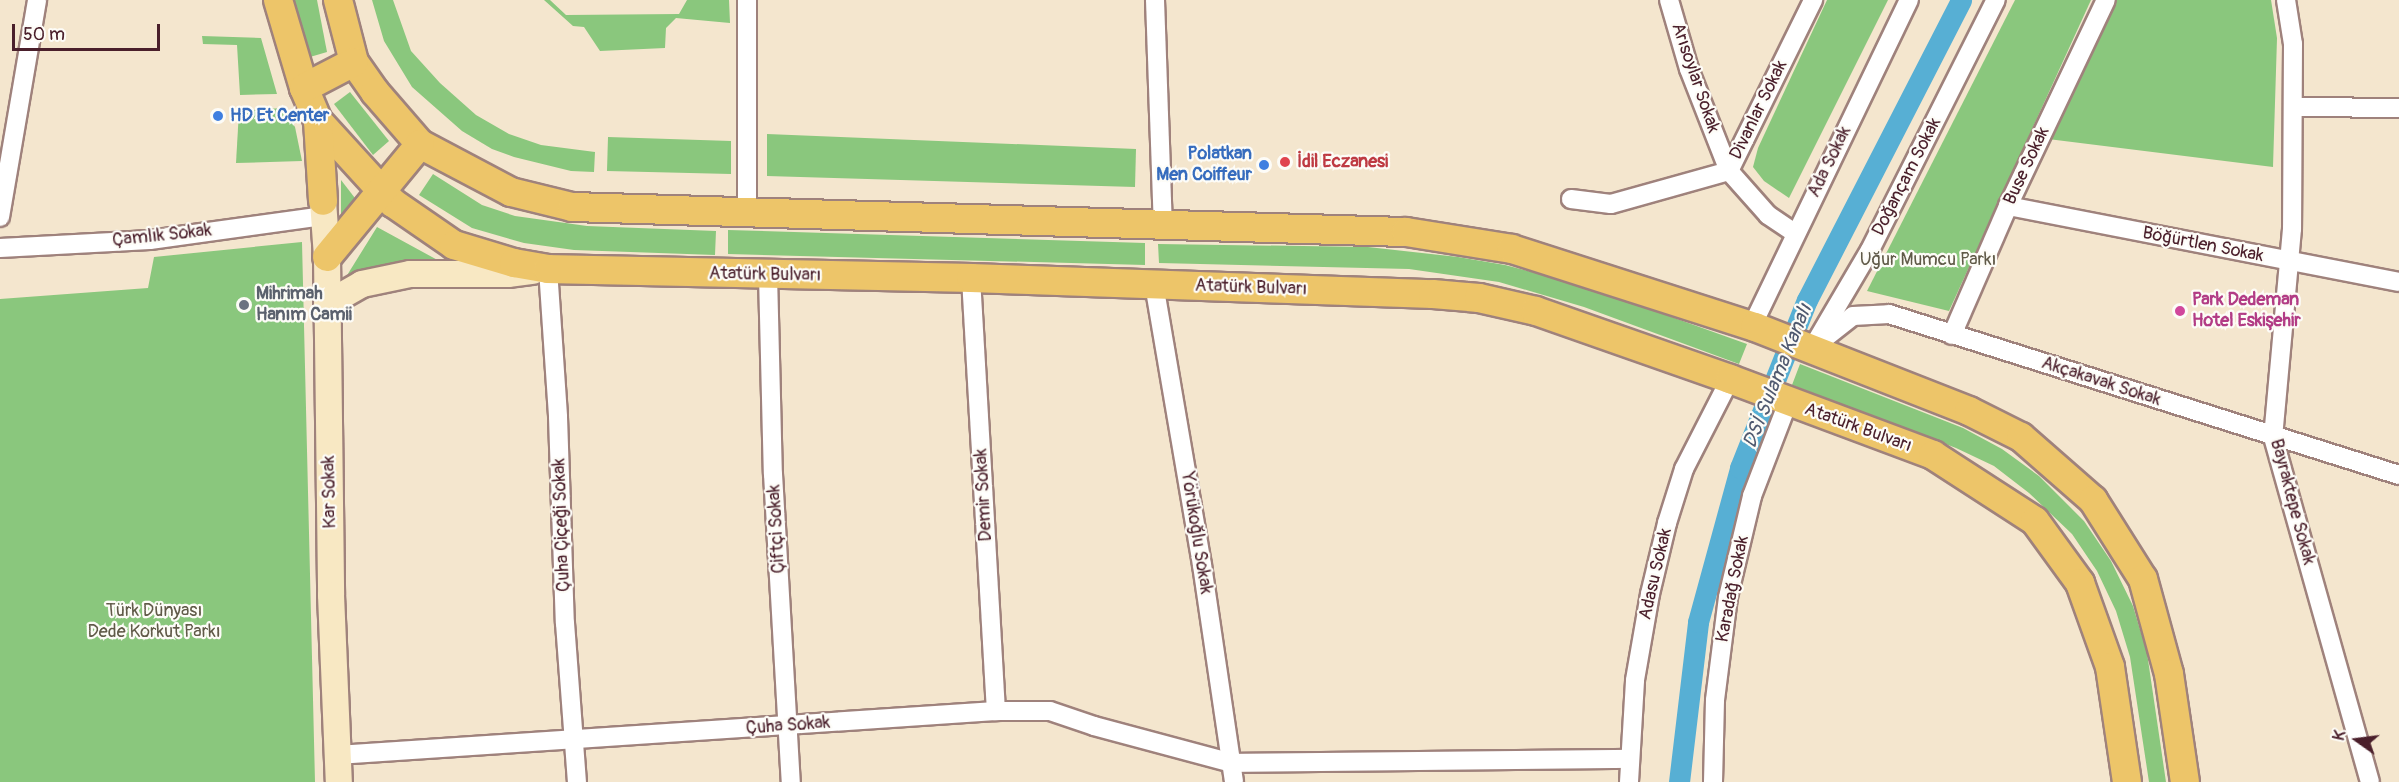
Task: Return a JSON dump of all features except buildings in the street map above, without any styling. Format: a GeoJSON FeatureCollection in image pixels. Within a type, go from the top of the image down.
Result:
{"type":"FeatureCollection","features":[{"type":"Feature","properties":{"kind":"main road","name":"Atatürk Bulvarı"},"geometry":{"type":"LineString","coordinates":[[278,0],[304,88],[318,121],[393,203],[454,245],[514,263],[548,269],[971,278],[1433,294],[1479,298],[1536,311],[1732,380],[1933,455],[2035,521],[2080,583],[2110,667],[2127,782]]}},
{"type":"Feature","properties":{"kind":"main road"},"geometry":{"type":"LineString","coordinates":[[338,0],[354,62],[375,92],[420,144],[511,192],[572,207],[1406,232],[1512,249],[1753,326],[1969,411],[2021,437],[2093,500],[2143,579],[2169,674],[2185,782]]}},
{"type":"Feature","properties":{"kind":"main road"},"geometry":{"type":"LineString","coordinates":[[304,88],[354,62]]}},
{"type":"Feature","properties":{"kind":"main road"},"geometry":{"type":"LineString","coordinates":[[318,121],[324,209]]}},
{"type":"Feature","properties":{"kind":"main road"},"geometry":{"type":"LineString","coordinates":[[327,257],[420,144]]}},
{"type":"Feature","properties":{"kind":"street"},"geometry":{"type":"LineString","coordinates":[[0,217],[37,0]]}},
{"type":"Feature","properties":{"kind":"street"},"geometry":{"type":"LineString","coordinates":[[747,0],[747,214]]}},
{"type":"Feature","properties":{"kind":"street"},"geometry":{"type":"LineString","coordinates":[[1155,0],[1163,225]]}},
{"type":"Feature","properties":{"kind":"street","name":"Arısoylar Sokak"},"geometry":{"type":"LineString","coordinates":[[1669,0],[1689,69],[1729,171],[1768,215],[1795,233]]}},
{"type":"Feature","properties":{"kind":"street","name":"Divanlar Sokak"},"geometry":{"type":"LineString","coordinates":[[1571,200],[1611,204],[1729,171],[1813,0]]}},
{"type":"Feature","properties":{"kind":"street","name":"Ada Sokak"},"geometry":{"type":"LineString","coordinates":[[1753,326],[1795,233],[1909,0]]}},
{"type":"Feature","properties":{"kind":"street","name":"Doğançam Sokak"},"geometry":{"type":"LineString","coordinates":[[1807,348],[1870,250],[1996,0]]}},
{"type":"Feature","properties":{"kind":"street","name":"Buse Sokak"},"geometry":{"type":"LineString","coordinates":[[1952,335],[2008,206],[2106,0]]}},
{"type":"Feature","properties":{"kind":"street","name":"Bayraktepe Sokak"},"geometry":{"type":"LineString","coordinates":[[2286,0],[2294,44],[2292,229],[2273,437],[2370,782]]}},
{"type":"Feature","properties":{"kind":"street"},"geometry":{"type":"LineString","coordinates":[[2293,107],[2399,108]]}},
{"type":"Feature","properties":{"kind":"street","name":"Böğürtlen Sokak"},"geometry":{"type":"LineString","coordinates":[[2008,206],[2399,282]]}},
{"type":"Feature","properties":{"kind":"street","name":"Çamlık Sokak"},"geometry":{"type":"LineString","coordinates":[[0,248],[150,240],[324,209]]}},
{"type":"Feature","properties":{"kind":"street","name":"Kar Sokak"},"geometry":{"type":"LineString","coordinates":[[324,209],[327,257],[331,596],[339,782]]}},
{"type":"Feature","properties":{"kind":"street"},"geometry":{"type":"LineString","coordinates":[[327,304],[362,284],[410,274],[508,274],[548,269]]}},
{"type":"Feature","properties":{"kind":"street","name":"Çuha Çiçeği Sokak"},"geometry":{"type":"LineString","coordinates":[[548,269],[558,417],[565,623],[577,782]]}},
{"type":"Feature","properties":{"kind":"street","name":"Çiftçi Sokak"},"geometry":{"type":"LineString","coordinates":[[768,275],[773,474],[791,782]]}},
{"type":"Feature","properties":{"kind":"street","name":"Demir Sokak"},"geometry":{"type":"LineString","coordinates":[[971,278],[996,711]]}},
{"type":"Feature","properties":{"kind":"street","name":"Yörükoğlu Sokak"},"geometry":{"type":"LineString","coordinates":[[1154,284],[1202,565],[1234,782]]}},
{"type":"Feature","properties":{"kind":"street","name":"Akçakavak Sokak"},"geometry":{"type":"LineString","coordinates":[[1807,348],[1853,316],[1889,314],[2399,475]]}},
{"type":"Feature","properties":{"kind":"street","name":"Adasu Sokak"},"geometry":{"type":"LineString","coordinates":[[1629,782],[1635,680],[1650,594],[1667,523],[1684,469],[1732,380]]}},
{"type":"Feature","properties":{"kind":"street","name":"Karadağ Sokak"},"geometry":{"type":"LineString","coordinates":[[1713,782],[1715,700],[1728,597],[1752,496],[1787,402]]}},
{"type":"Feature","properties":{"kind":"street","name":"Çuha Sokak"},"geometry":{"type":"LineString","coordinates":[[337,755],[789,727],[996,711],[1050,711],[1094,726],[1232,763],[1629,759]]}},
{"type":"Feature","properties":{"kind":"green space"},"geometry":{"type":"Polygon","coordinates":[[[292,0],[317,0],[327,52],[310,57],[297,24],[292,0]]]}},
{"type":"Feature","properties":{"kind":"green space"},"geometry":{"type":"Polygon","coordinates":[[[372,0],[393,0],[411,51],[440,83],[476,115],[509,134],[541,145],[595,152],[594,172],[571,171],[514,157],[492,149],[462,131],[412,87],[384,41],[372,0]]]}},
{"type":"Feature","properties":{"kind":"green space"},"geometry":{"type":"Polygon","coordinates":[[[544,0],[550,0],[566,15],[679,14],[687,0],[729,0],[730,23],[676,18],[666,28],[665,48],[600,51],[584,27],[573,26],[544,0]]]}},
{"type":"Feature","properties":{"kind":"green space"},"geometry":{"type":"Polygon","coordinates":[[[1827,0],[1888,0],[1789,198],[1764,181],[1753,167],[1758,148],[1827,0]]]}},
{"type":"Feature","properties":{"kind":"green space","name":"Uğur Mumcu Parkı"},"geometry":{"type":"Polygon","coordinates":[[[2015,0],[2091,0],[1949,311],[1867,291],[2015,0]]]}},
{"type":"Feature","properties":{"kind":"green space"},"geometry":{"type":"Polygon","coordinates":[[[2106,0],[2271,0],[2277,38],[2273,167],[2040,138],[2106,0]]]}},
{"type":"Feature","properties":{"kind":"green space"},"geometry":{"type":"Polygon","coordinates":[[[202,36],[261,38],[277,94],[240,95],[237,45],[203,44],[202,36]]]}},
{"type":"Feature","properties":{"kind":"green space"},"geometry":{"type":"Polygon","coordinates":[[[350,92],[389,141],[373,155],[334,104],[350,92]]]}},
{"type":"Feature","properties":{"kind":"green space"},"geometry":{"type":"Polygon","coordinates":[[[282,108],[295,127],[302,161],[236,163],[239,111],[282,108]]]}},
{"type":"Feature","properties":{"kind":"green space"},"geometry":{"type":"Polygon","coordinates":[[[767,134],[1136,149],[1135,187],[767,176],[767,134]]]}},
{"type":"Feature","properties":{"kind":"green space"},"geometry":{"type":"Polygon","coordinates":[[[608,137],[731,141],[731,174],[607,171],[608,137]]]}},
{"type":"Feature","properties":{"kind":"green space"},"geometry":{"type":"Polygon","coordinates":[[[433,174],[482,205],[515,216],[587,226],[716,231],[715,255],[574,250],[524,243],[472,228],[419,195],[433,174]]]}},
{"type":"Feature","properties":{"kind":"green space"},"geometry":{"type":"Polygon","coordinates":[[[341,180],[358,202],[341,227],[341,180]]]}},
{"type":"Feature","properties":{"kind":"green space"},"geometry":{"type":"Polygon","coordinates":[[[377,227],[443,263],[405,263],[385,266],[360,274],[341,285],[377,227]]]}},
{"type":"Feature","properties":{"kind":"green space"},"geometry":{"type":"Polygon","coordinates":[[[728,230],[1145,243],[1145,265],[728,254],[728,230]]]}},
{"type":"Feature","properties":{"kind":"green space","name":"Türk Dünyası Dede Korkut Parkı"},"geometry":{"type":"Polygon","coordinates":[[[302,242],[315,782],[0,782],[0,299],[148,288],[154,257],[302,242]]]}},
{"type":"Feature","properties":{"kind":"green space"},"geometry":{"type":"Polygon","coordinates":[[[1158,244],[1368,247],[1458,257],[1505,265],[1582,285],[1747,344],[1739,364],[1584,307],[1499,282],[1409,269],[1159,263],[1158,244]]]}},
{"type":"Feature","properties":{"kind":"green space"},"geometry":{"type":"Polygon","coordinates":[[[1800,364],[1963,428],[2002,449],[2039,476],[2084,521],[2111,561],[2133,606],[2147,653],[2166,782],[2149,782],[2130,657],[2116,611],[2097,571],[2072,534],[2029,493],[1994,466],[1956,448],[1792,385],[1800,364]]]}},
{"type":"Feature","properties":{"kind":"waterway","name":"DSİ Sulama Kanalı"},"geometry":{"type":"LineString","coordinates":[[1679,782],[1698,622],[1740,468],[1807,300],[1961,0]]}},
{"type":"Feature","properties":{"kind":"place","name":"HD Et Center"},"geometry":{"type":"Point","coordinates":[218,116]}},
{"type":"Feature","properties":{"kind":"place","name":"İdil Eczanesi"},"geometry":{"type":"Point","coordinates":[1285,162]}},
{"type":"Feature","properties":{"kind":"place","name":"Polatkan Men Coiffeur"},"geometry":{"type":"Point","coordinates":[1264,165]}},
{"type":"Feature","properties":{"kind":"place","name":"Mihrimah Hanım Camii"},"geometry":{"type":"Point","coordinates":[244,305]}},
{"type":"Feature","properties":{"kind":"place","name":"Park Dedeman Hotel Eskişehir"},"geometry":{"type":"Point","coordinates":[2180,311]}}]}
